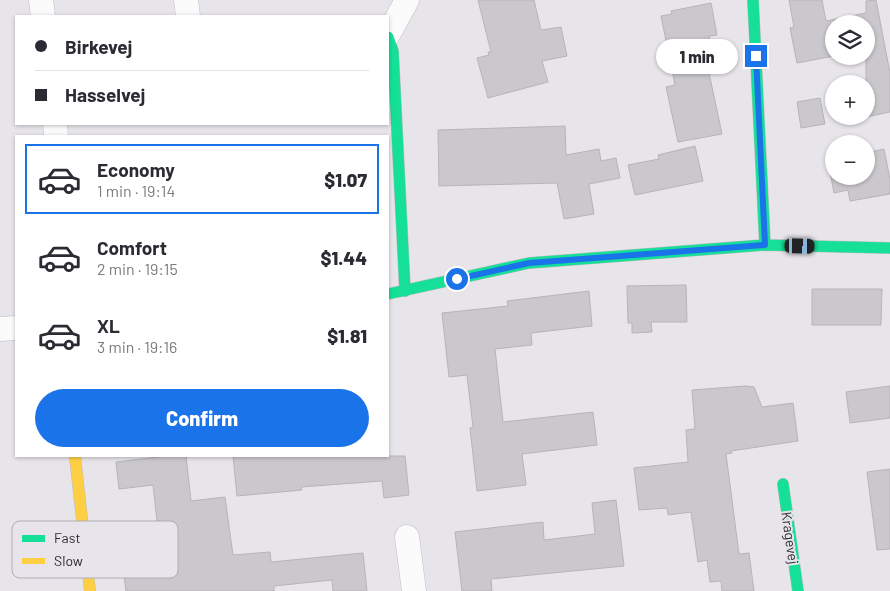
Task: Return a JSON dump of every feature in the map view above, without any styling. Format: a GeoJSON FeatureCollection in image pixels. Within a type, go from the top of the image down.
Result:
{"type":"FeatureCollection","features":[{"type":"Feature","properties":{"kind":"street"},"geometry":{"type":"LineString","coordinates":[[41,0],[43,15]]}},
{"type":"Feature","properties":{"kind":"street"},"geometry":{"type":"LineString","coordinates":[[186,0],[188,15]]}},
{"type":"Feature","properties":{"kind":"street"},"geometry":{"type":"LineString","coordinates":[[389,34],[407,0]]}},
{"type":"Feature","properties":{"kind":"street"},"geometry":{"type":"LineString","coordinates":[[753,0],[765,245]]}},
{"type":"Feature","properties":{"kind":"street"},"geometry":{"type":"LineString","coordinates":[[389,39],[393,50],[405,291]]}},
{"type":"Feature","properties":{"kind":"street"},"geometry":{"type":"LineString","coordinates":[[389,294],[529,263],[765,245],[890,248]]}},
{"type":"Feature","properties":{"kind":"street"},"geometry":{"type":"LineString","coordinates":[[0,329],[15,328]]}},
{"type":"Feature","properties":{"kind":"street"},"geometry":{"type":"LineString","coordinates":[[75,457],[82,521]]}},
{"type":"Feature","properties":{"kind":"street","name":"Kragevej"},"geometry":{"type":"LineString","coordinates":[[783,484],[798,591]]}},
{"type":"Feature","properties":{"kind":"street"},"geometry":{"type":"LineString","coordinates":[[407,537],[414,591]]}},
{"type":"Feature","properties":{"kind":"street"},"geometry":{"type":"LineString","coordinates":[[89,578],[90,591]]}},
{"type":"Feature","properties":{"kind":"building"},"geometry":{"type":"Polygon","coordinates":[[[478,0],[534,0],[541,30],[561,27],[567,56],[542,61],[548,82],[488,98],[477,58],[489,55],[488,52],[491,52],[478,0]]]}},
{"type":"Feature","properties":{"kind":"building"},"geometry":{"type":"Polygon","coordinates":[[[789,0],[822,0],[825,16],[825,58],[797,63],[790,28],[794,27],[789,0]]]}},
{"type":"Feature","properties":{"kind":"building"},"geometry":{"type":"Polygon","coordinates":[[[876,0],[890,73],[890,112],[875,115],[875,75],[866,75],[866,65],[875,65],[875,15],[856,15],[866,13],[866,1],[876,0]]]}},
{"type":"Feature","properties":{"kind":"building"},"geometry":{"type":"Polygon","coordinates":[[[711,3],[717,35],[709,36],[712,53],[705,54],[722,134],[678,142],[666,87],[675,85],[661,16],[672,14],[671,11],[711,3]]]}},
{"type":"Feature","properties":{"kind":"building"},"geometry":{"type":"Polygon","coordinates":[[[820,98],[825,124],[801,128],[797,102],[820,98]]]}},
{"type":"Feature","properties":{"kind":"building"},"geometry":{"type":"Polygon","coordinates":[[[565,126],[566,155],[599,149],[601,161],[616,158],[620,178],[589,184],[594,214],[564,219],[557,183],[439,186],[438,130],[565,126]]]}},
{"type":"Feature","properties":{"kind":"building"},"geometry":{"type":"Polygon","coordinates":[[[695,146],[703,181],[635,195],[628,165],[659,159],[658,155],[695,146]]]}},
{"type":"Feature","properties":{"kind":"building"},"geometry":{"type":"Polygon","coordinates":[[[884,149],[890,179],[890,194],[850,201],[848,190],[834,193],[832,185],[875,185],[875,151],[884,149]]]}},
{"type":"Feature","properties":{"kind":"building"},"geometry":{"type":"Polygon","coordinates":[[[686,285],[687,322],[651,322],[652,332],[632,333],[632,323],[628,323],[627,286],[686,285]]]}},
{"type":"Feature","properties":{"kind":"building"},"geometry":{"type":"Polygon","coordinates":[[[812,289],[882,289],[881,325],[812,325],[812,289]]]}},
{"type":"Feature","properties":{"kind":"building"},"geometry":{"type":"Polygon","coordinates":[[[589,291],[592,326],[531,333],[532,345],[495,349],[503,422],[593,412],[597,445],[522,454],[526,485],[477,491],[470,428],[473,427],[467,375],[449,377],[442,313],[508,306],[507,301],[589,291]]]}},
{"type":"Feature","properties":{"kind":"building"},"geometry":{"type":"Polygon","coordinates":[[[890,386],[890,418],[850,423],[846,392],[890,386]]]}},
{"type":"Feature","properties":{"kind":"building"},"geometry":{"type":"Polygon","coordinates":[[[754,387],[762,407],[793,403],[798,441],[731,451],[732,453],[726,454],[739,554],[749,553],[754,591],[722,591],[721,581],[710,582],[707,560],[698,562],[691,512],[668,515],[667,508],[639,510],[634,468],[688,462],[686,430],[695,429],[692,390],[754,387]]]}},
{"type":"Feature","properties":{"kind":"building"},"geometry":{"type":"Polygon","coordinates":[[[405,456],[409,495],[384,498],[382,481],[301,487],[302,490],[237,496],[233,457],[405,456]]]}},
{"type":"Feature","properties":{"kind":"building"},"geometry":{"type":"Polygon","coordinates":[[[158,457],[186,457],[191,501],[225,497],[233,555],[270,552],[271,562],[363,553],[367,591],[333,591],[332,580],[274,586],[274,591],[126,591],[124,578],[178,578],[178,521],[157,521],[153,485],[119,489],[116,462],[158,457]]]}},
{"type":"Feature","properties":{"kind":"building"},"geometry":{"type":"Polygon","coordinates":[[[890,469],[890,549],[877,550],[867,472],[890,469]]]}},
{"type":"Feature","properties":{"kind":"building"},"geometry":{"type":"Polygon","coordinates":[[[616,500],[624,566],[491,579],[492,591],[462,591],[455,532],[543,522],[544,540],[595,534],[592,503],[616,500]]]}},
{"type":"Feature","properties":{"kind":"traffic: fast"},"geometry":{"type":"LineString","coordinates":[[753,0],[765,245]]}},
{"type":"Feature","properties":{"kind":"traffic: fast"},"geometry":{"type":"LineString","coordinates":[[389,40],[393,51],[405,291]]}},
{"type":"Feature","properties":{"kind":"traffic: fast"},"geometry":{"type":"LineString","coordinates":[[389,294],[529,263],[765,245],[890,248]]}},
{"type":"Feature","properties":{"kind":"traffic: fast"},"geometry":{"type":"LineString","coordinates":[[783,484],[798,591]]}},
{"type":"Feature","properties":{"kind":"traffic: slow"},"geometry":{"type":"LineString","coordinates":[[75,457],[82,521]]}},
{"type":"Feature","properties":{"kind":"traffic: slow"},"geometry":{"type":"LineString","coordinates":[[89,578],[90,591]]}},
{"type":"Feature","properties":{"kind":"route"},"geometry":{"type":"LineString","coordinates":[[457,279],[529,263],[765,245],[756,56]]}}]}
